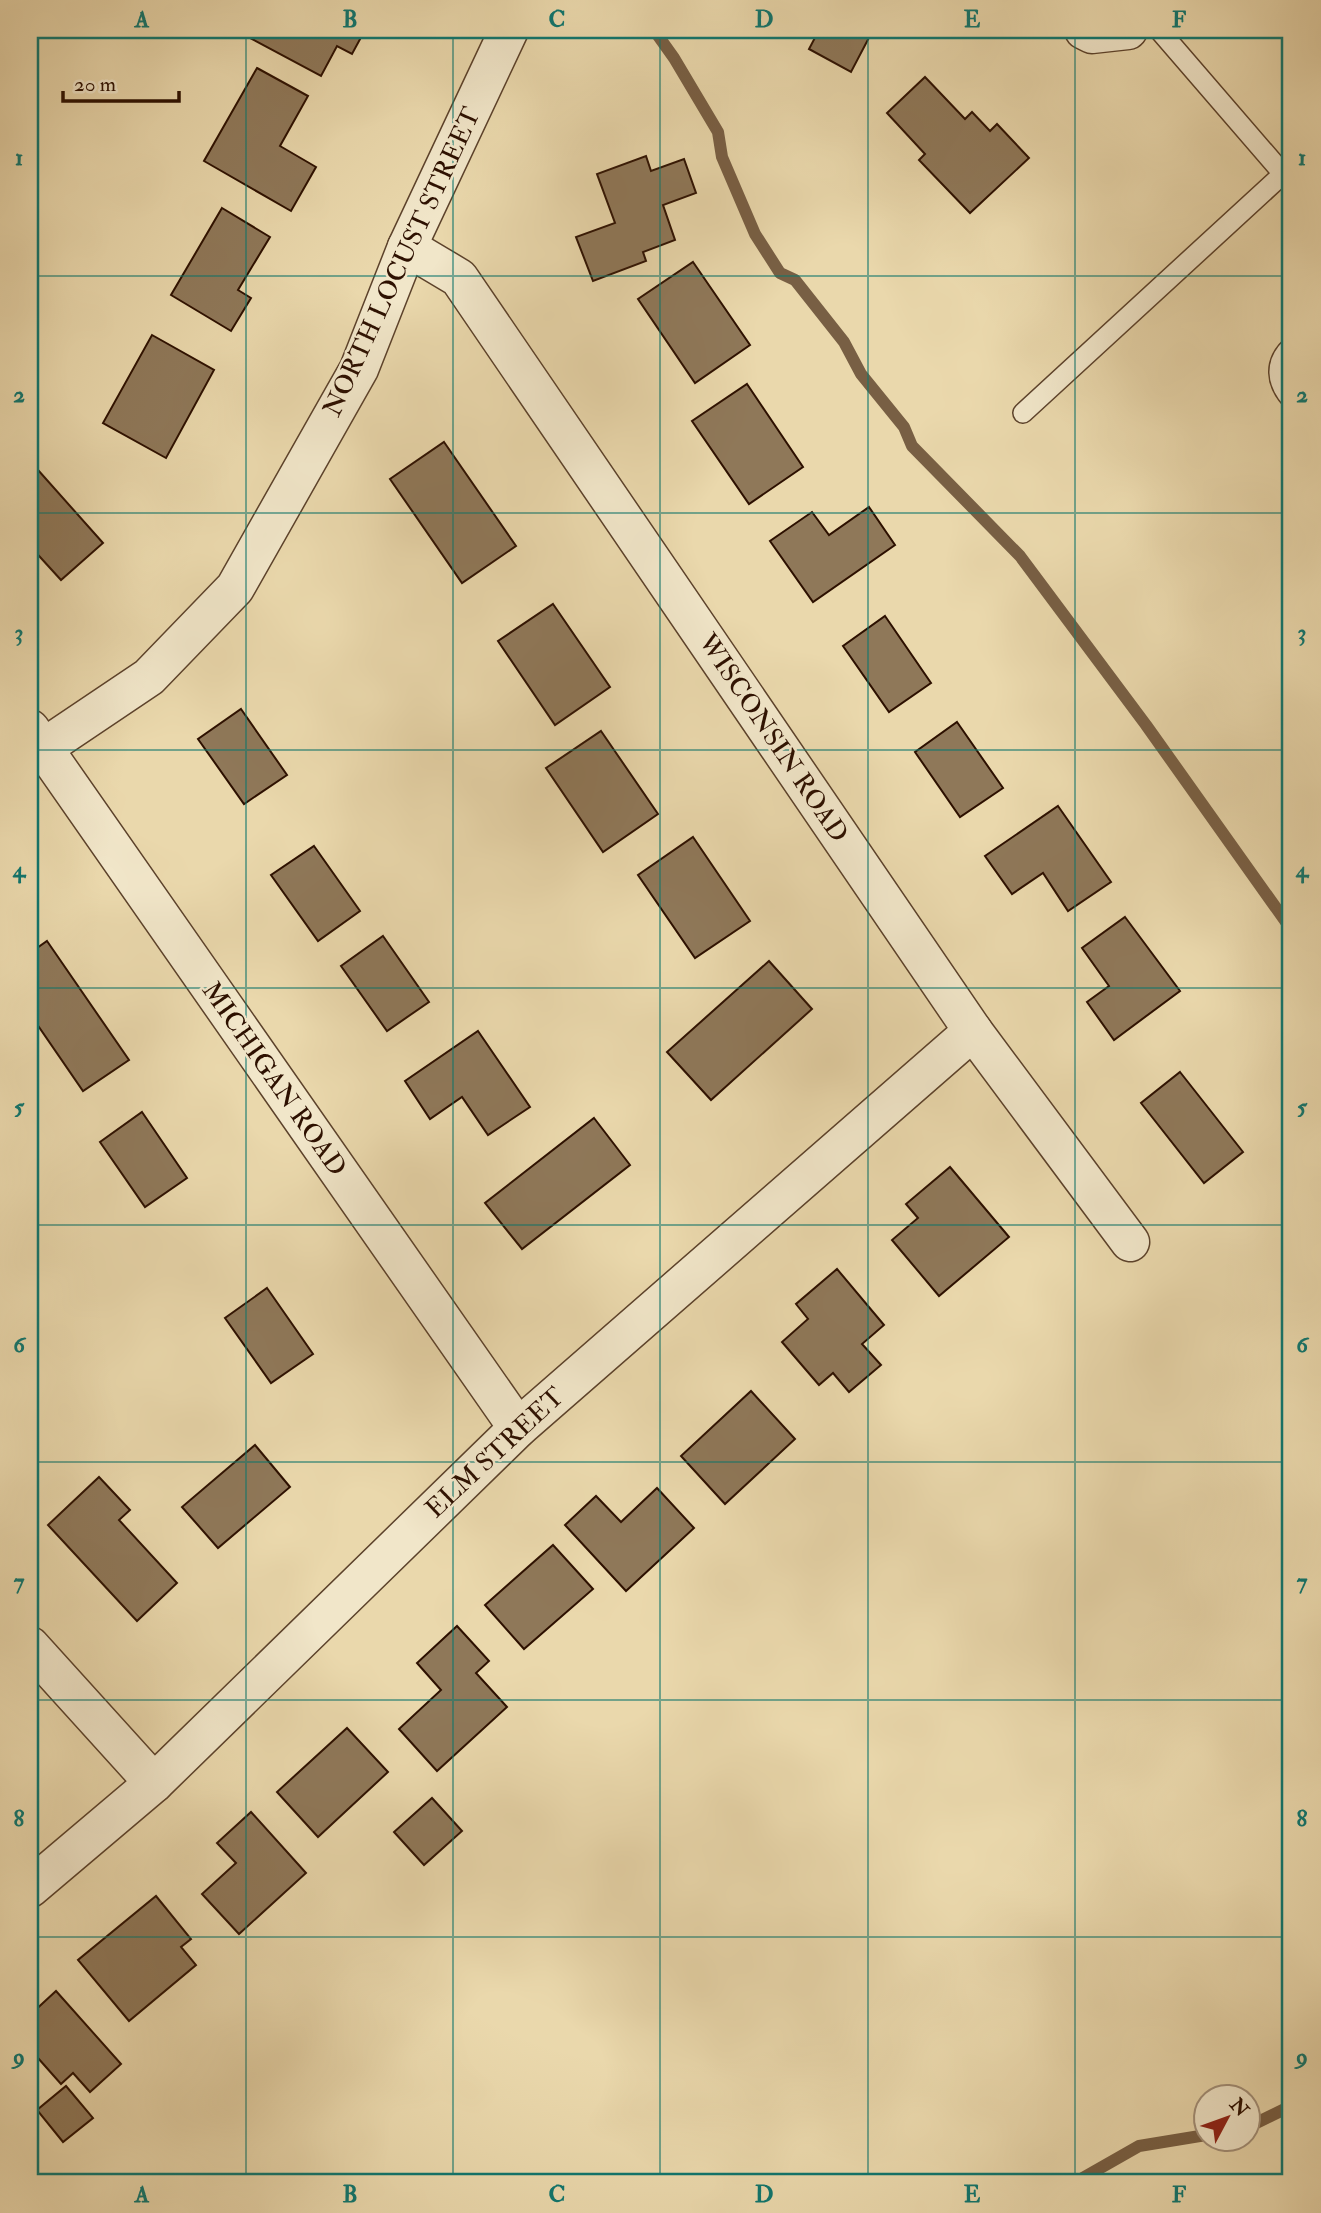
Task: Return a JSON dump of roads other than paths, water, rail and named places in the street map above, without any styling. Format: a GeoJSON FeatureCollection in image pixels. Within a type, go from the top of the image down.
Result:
{"type":"FeatureCollection","features":[{"type":"Feature","properties":{"kind":"street","name":"NORTH LOCUST STREET"},"geometry":{"type":"LineString","coordinates":[[34,745],[149,677],[234,588],[359,369],[407,247],[509,30]]}},
{"type":"Feature","properties":{"kind":"street"},"geometry":{"type":"LineString","coordinates":[[1084,30],[1092,34],[1128,30]]}},
{"type":"Feature","properties":{"kind":"street","name":"WISCONSIN ROAD"},"geometry":{"type":"LineString","coordinates":[[407,247],[459,278],[973,1031],[1130,1242]]}},
{"type":"Feature","properties":{"kind":"street","name":"MICHIGAN ROAD"},"geometry":{"type":"LineString","coordinates":[[34,745],[518,1428]]}},
{"type":"Feature","properties":{"kind":"street","name":"ELM STREET"},"geometry":{"type":"LineString","coordinates":[[30,1888],[154,1783],[518,1428],[973,1031]]}},
{"type":"Feature","properties":{"kind":"street"},"geometry":{"type":"LineString","coordinates":[[30,1646],[154,1783]]}},
{"type":"Feature","properties":{"kind":"lane"},"geometry":{"type":"LineString","coordinates":[[1023,413],[1287,179],[1159,30]]}},
{"type":"Feature","properties":{"kind":"lane"},"geometry":{"type":"LineString","coordinates":[[1291,347],[1283,355],[1278,374],[1284,391],[1291,399]]}},
{"type":"Feature","properties":{"kind":"waterway"},"geometry":{"type":"LineString","coordinates":[[654,30],[718,132],[722,157],[755,234],[780,273],[795,280],[844,342],[861,374],[904,427],[912,446],[1020,556],[1146,725],[1291,929]]}},
{"type":"Feature","properties":{"kind":"waterway"},"geometry":{"type":"LineString","coordinates":[[1262,2120],[1291,2106]]}},
{"type":"Feature","properties":{"kind":"waterway"},"geometry":{"type":"LineString","coordinates":[[1074,2183],[1139,2146],[1192,2137]]}}]}
